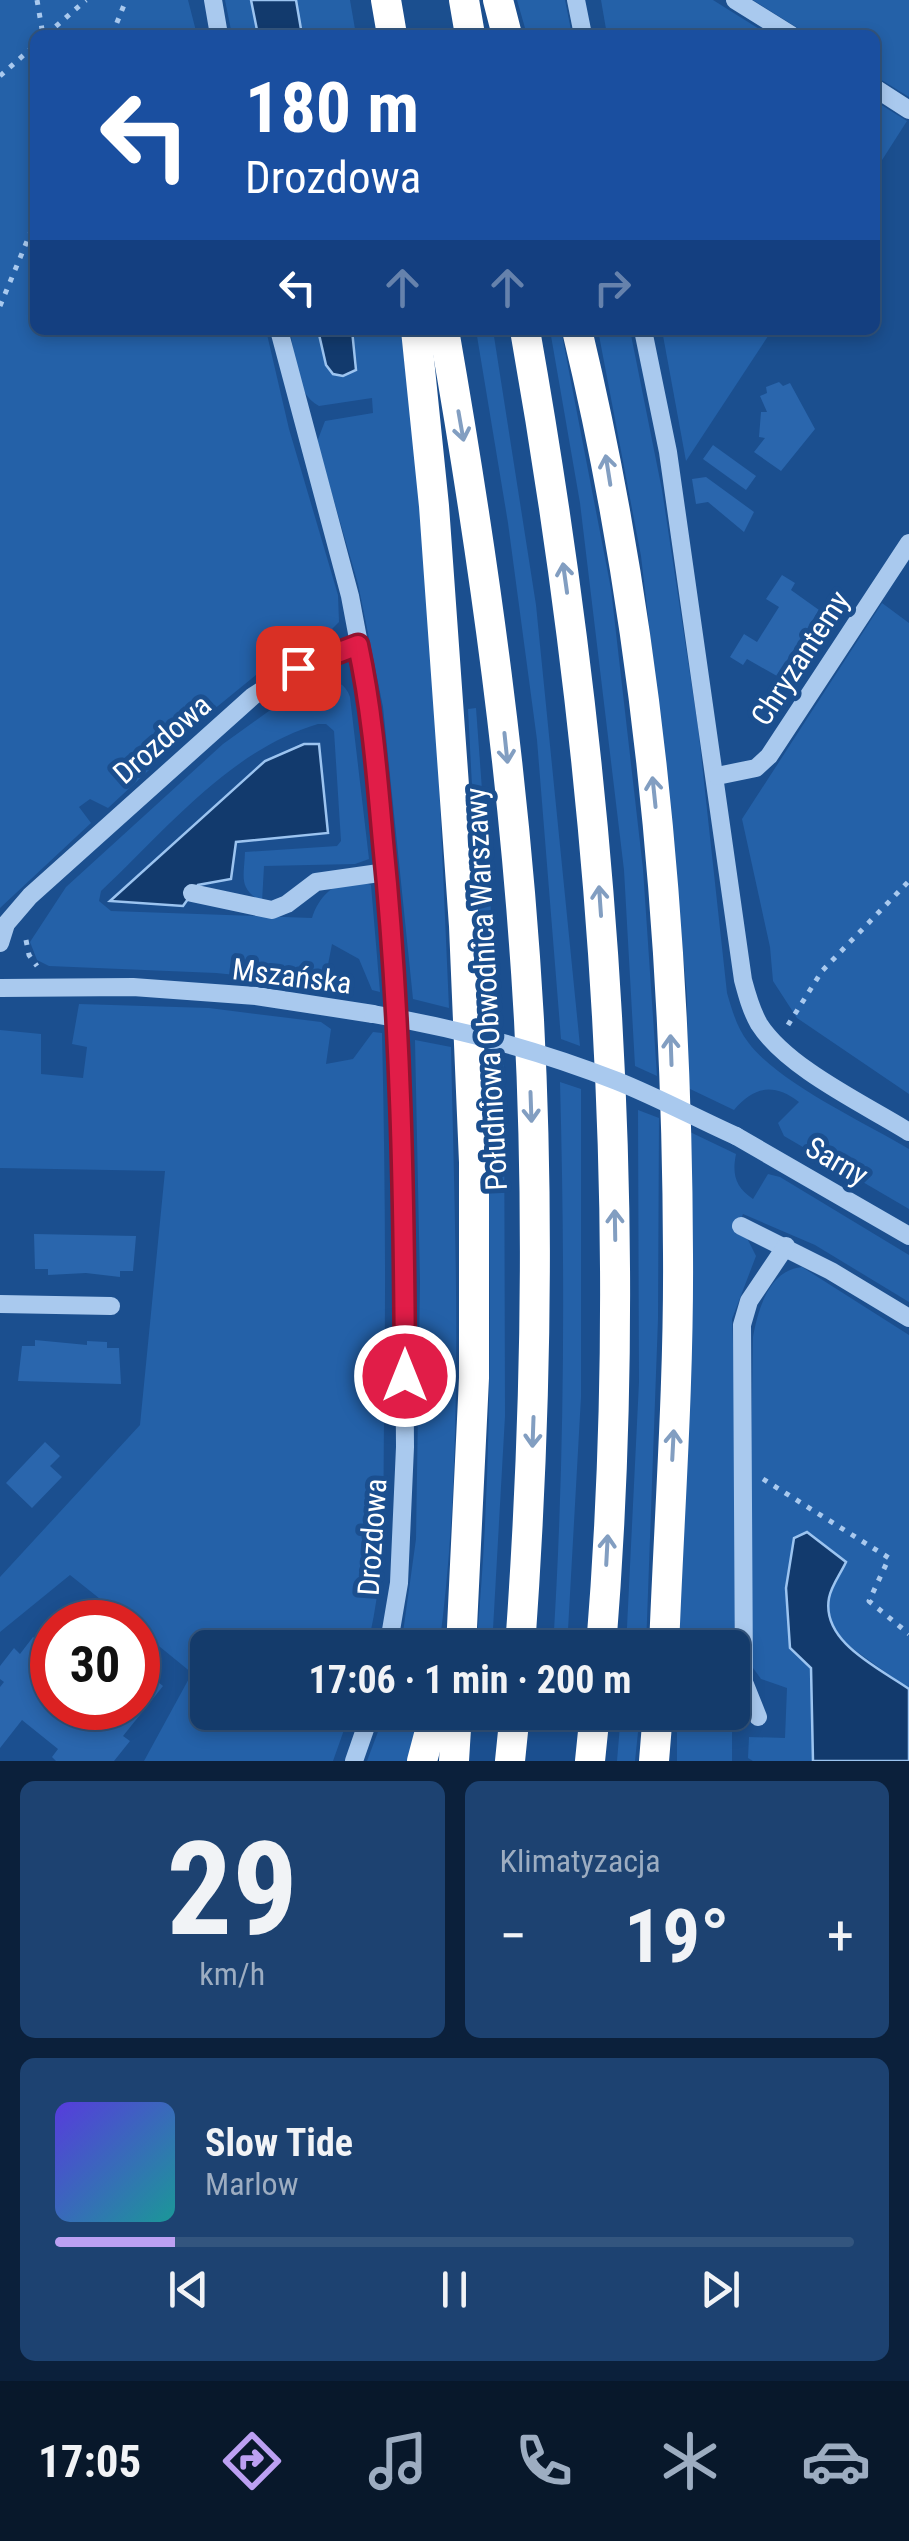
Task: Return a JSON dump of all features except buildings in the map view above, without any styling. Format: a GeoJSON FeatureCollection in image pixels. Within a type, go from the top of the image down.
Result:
{"type":"FeatureCollection","features":[{"type":"Feature","properties":{"kind":"highway"},"geometry":{"type":"LineString","coordinates":[[373,0],[376,30]]}},
{"type":"Feature","properties":{"kind":"highway"},"geometry":{"type":"LineString","coordinates":[[386,0],[391,30]]}},
{"type":"Feature","properties":{"kind":"highway"},"geometry":{"type":"LineString","coordinates":[[464,0],[469,30]]}},
{"type":"Feature","properties":{"kind":"highway"},"geometry":{"type":"LineString","coordinates":[[498,0],[505,30]]}},
{"type":"Feature","properties":{"kind":"highway"},"geometry":{"type":"LineString","coordinates":[[417,335],[434,506],[464,926],[474,1162],[469,1504],[462,1630]]}},
{"type":"Feature","properties":{"kind":"highway","name":"Południowa Obwodnica Warszawy"},"geometry":{"type":"LineString","coordinates":[[445,335],[491,623],[514,824],[529,1023],[534,1397],[521,1630]]}},
{"type":"Feature","properties":{"kind":"highway"},"geometry":{"type":"LineString","coordinates":[[526,335],[580,686],[608,1027],[615,1303],[602,1630]]}},
{"type":"Feature","properties":{"kind":"highway"},"geometry":{"type":"LineString","coordinates":[[578,335],[603,440],[638,664],[654,791],[667,959],[678,1253],[665,1630]]}},
{"type":"Feature","properties":{"kind":"highway"},"geometry":{"type":"LineString","coordinates":[[451,1630],[469,1504]]}},
{"type":"Feature","properties":{"kind":"highway"},"geometry":{"type":"LineString","coordinates":[[422,1761],[430,1730]]}},
{"type":"Feature","properties":{"kind":"highway"},"geometry":{"type":"LineString","coordinates":[[454,1761],[457,1730]]}},
{"type":"Feature","properties":{"kind":"highway"},"geometry":{"type":"LineString","coordinates":[[510,1761],[513,1730]]}},
{"type":"Feature","properties":{"kind":"highway"},"geometry":{"type":"LineString","coordinates":[[590,1761],[594,1730]]}},
{"type":"Feature","properties":{"kind":"street"},"geometry":{"type":"LineString","coordinates":[[213,0],[218,30]]}},
{"type":"Feature","properties":{"kind":"street"},"geometry":{"type":"LineString","coordinates":[[576,0],[582,30]]}},
{"type":"Feature","properties":{"kind":"street"},"geometry":{"type":"LineString","coordinates":[[736,0],[783,30]]}},
{"type":"Feature","properties":{"kind":"street"},"geometry":{"type":"LineString","coordinates":[[880,91],[909,110]]}},
{"type":"Feature","properties":{"kind":"street"},"geometry":{"type":"LineString","coordinates":[[281,335],[350,596],[358,645]]}},
{"type":"Feature","properties":{"kind":"street"},"geometry":{"type":"LineString","coordinates":[[644,335],[668,452],[743,980],[759,1024],[788,1056],[909,1132]]}},
{"type":"Feature","properties":{"kind":"street","name":"Chryzantemy"},"geometry":{"type":"LineString","coordinates":[[717,776],[756,768],[768,756],[909,543]]}},
{"type":"Feature","properties":{"kind":"street","name":"Drozdowa"},"geometry":{"type":"LineString","coordinates":[[0,943],[6,924],[30,896],[253,696],[298,668],[358,645],[369,697],[386,872],[404,1161],[406,1447],[399,1583],[391,1630]]}},
{"type":"Feature","properties":{"kind":"street"},"geometry":{"type":"LineString","coordinates":[[192,893],[272,910],[316,882],[386,872]]}},
{"type":"Feature","properties":{"kind":"street","name":"Mszańska"},"geometry":{"type":"LineString","coordinates":[[0,988],[204,992],[422,1022],[545,1056],[620,1082],[736,1136]]}},
{"type":"Feature","properties":{"kind":"street","name":"Sarny"},"geometry":{"type":"LineString","coordinates":[[736,1136],[909,1236]]}},
{"type":"Feature","properties":{"kind":"street"},"geometry":{"type":"LineString","coordinates":[[741,1226],[786,1246],[909,1318]]}},
{"type":"Feature","properties":{"kind":"street"},"geometry":{"type":"LineString","coordinates":[[758,1716],[744,1682],[742,1325],[749,1301],[786,1246]]}},
{"type":"Feature","properties":{"kind":"street"},"geometry":{"type":"LineString","coordinates":[[0,1304],[110,1306]]}},
{"type":"Feature","properties":{"kind":"street"},"geometry":{"type":"LineString","coordinates":[[354,1761],[364,1730]]}},
{"type":"Feature","properties":{"kind":"path"},"geometry":{"type":"LineString","coordinates":[[37,0],[43,30]]}},
{"type":"Feature","properties":{"kind":"path"},"geometry":{"type":"LineString","coordinates":[[50,30],[86,0]]}},
{"type":"Feature","properties":{"kind":"path"},"geometry":{"type":"LineString","coordinates":[[114,30],[126,0]]}},
{"type":"Feature","properties":{"kind":"path"},"geometry":{"type":"LineString","coordinates":[[0,76],[30,49]]}},
{"type":"Feature","properties":{"kind":"path"},"geometry":{"type":"LineString","coordinates":[[0,306],[30,234]]}},
{"type":"Feature","properties":{"kind":"path"},"geometry":{"type":"LineString","coordinates":[[786,1027],[822,971],[909,881]]}},
{"type":"Feature","properties":{"kind":"path"},"geometry":{"type":"LineString","coordinates":[[28,932],[29,955],[37,966],[53,970]]}},
{"type":"Feature","properties":{"kind":"path"},"geometry":{"type":"LineString","coordinates":[[779,1018],[796,1038]]}},
{"type":"Feature","properties":{"kind":"path"},"geometry":{"type":"LineString","coordinates":[[744,1467],[889,1558],[868,1601],[909,1634]]}},
{"type":"Feature","properties":{"kind":"shaded area"},"geometry":{"type":"Polygon","coordinates":[[[0,0],[188,0],[196,30],[30,30],[30,335],[267,335],[289,429],[338,595],[339,622],[321,640],[262,670],[202,719],[186,708],[177,717],[189,733],[108,808],[90,799],[79,807],[91,823],[0,908],[0,0]]]}},
{"type":"Feature","properties":{"kind":"shaded area"},"geometry":{"type":"Polygon","coordinates":[[[225,0],[251,0],[257,30],[231,30],[225,0]]]}},
{"type":"Feature","properties":{"kind":"shaded area"},"geometry":{"type":"Polygon","coordinates":[[[251,0],[296,0],[301,30],[257,30],[251,0]]]}},
{"type":"Feature","properties":{"kind":"shaded area"},"geometry":{"type":"Polygon","coordinates":[[[296,0],[350,0],[355,30],[301,30],[296,0]]]}},
{"type":"Feature","properties":{"kind":"shaded area"},"geometry":{"type":"Polygon","coordinates":[[[517,0],[565,0],[571,30],[526,30],[517,0]]]}},
{"type":"Feature","properties":{"kind":"shaded area"},"geometry":{"type":"Polygon","coordinates":[[[601,0],[713,0],[761,30],[606,30],[601,0]]]}},
{"type":"Feature","properties":{"kind":"shaded area"},"geometry":{"type":"Polygon","coordinates":[[[753,0],[909,0],[909,97],[880,79],[880,30],[801,30],[753,0]]]}},
{"type":"Feature","properties":{"kind":"shaded area"},"geometry":{"type":"Polygon","coordinates":[[[880,104],[907,121],[880,163],[880,104]]]}},
{"type":"Feature","properties":{"kind":"shaded area"},"geometry":{"type":"Polygon","coordinates":[[[291,335],[319,335],[326,365],[357,364],[353,335],[402,335],[431,600],[449,1008],[413,999],[383,707],[358,584],[317,442],[325,421],[373,413],[372,398],[319,406],[305,392],[291,335]]]}},
{"type":"Feature","properties":{"kind":"shaded area"},"geometry":{"type":"Polygon","coordinates":[[[319,335],[352,335],[356,370],[343,376],[333,374],[326,365],[319,335]]]}},
{"type":"Feature","properties":{"kind":"shaded area"},"geometry":{"type":"Polygon","coordinates":[[[477,335],[494,335],[536,605],[580,1046],[561,1039],[537,740],[508,523],[477,335]]]}},
{"type":"Feature","properties":{"kind":"shaded area"},"geometry":{"type":"Polygon","coordinates":[[[551,335],[562,335],[611,589],[643,869],[657,1076],[635,1066],[624,870],[580,503],[551,335]]]}},
{"type":"Feature","properties":{"kind":"shaded area"},"geometry":{"type":"Polygon","coordinates":[[[599,335],[631,335],[662,490],[698,727],[727,993],[733,1012],[748,1042],[779,1072],[909,1149],[909,1209],[784,1136],[778,1123],[799,1102],[790,1096],[773,1090],[757,1092],[734,1110],[688,1088],[687,996],[641,556],[599,335]]]}},
{"type":"Feature","properties":{"kind":"shaded area"},"geometry":{"type":"Polygon","coordinates":[[[663,335],[769,335],[686,461],[663,335]]]}},
{"type":"Feature","properties":{"kind":"shaded area"},"geometry":{"type":"Polygon","coordinates":[[[882,603],[909,623],[909,1094],[797,1018],[773,981],[770,947],[742,819],[882,603]]]}},
{"type":"Feature","properties":{"kind":"shaded area"},"geometry":{"type":"Polygon","coordinates":[[[322,679],[339,683],[350,697],[369,859],[355,864],[264,866],[262,902],[246,887],[245,852],[337,846],[341,841],[334,731],[326,724],[318,724],[256,752],[228,772],[101,891],[99,901],[111,911],[312,918],[321,900],[334,888],[351,882],[371,885],[380,992],[372,990],[359,959],[332,944],[325,980],[319,983],[216,973],[49,966],[37,960],[30,942],[66,887],[223,744],[305,685],[322,679]]]}},
{"type":"Feature","properties":{"kind":"shaded area"},"geometry":{"type":"Polygon","coordinates":[[[476,708],[499,1021],[484,1017],[468,709],[476,708]]]}},
{"type":"Feature","properties":{"kind":"shaded area"},"geometry":{"type":"Polygon","coordinates":[[[304,744],[319,744],[328,833],[236,842],[231,879],[198,885],[183,906],[110,901],[265,761],[304,744]]]}},
{"type":"Feature","properties":{"kind":"shaded area"},"geometry":{"type":"Polygon","coordinates":[[[79,1004],[209,1008],[321,1022],[331,1029],[326,1064],[353,1059],[373,1032],[382,1033],[383,1506],[378,1592],[371,1630],[190,1630],[190,1671],[160,1647],[160,1600],[101,1600],[70,1575],[39,1600],[30,1600],[30,1608],[0,1632],[0,1577],[140,1425],[165,1171],[0,1168],[0,1030],[41,1034],[41,1074],[83,1078],[87,1047],[72,1044],[79,1004]]]}},
{"type":"Feature","properties":{"kind":"shaded area"},"geometry":{"type":"Polygon","coordinates":[[[415,1040],[451,1047],[455,1424],[441,1630],[403,1630],[416,1539],[420,1282],[415,1040]]]}},
{"type":"Feature","properties":{"kind":"shaded area"},"geometry":{"type":"Polygon","coordinates":[[[486,1055],[504,1060],[505,1416],[493,1630],[477,1630],[489,1426],[486,1055]]]}},
{"type":"Feature","properties":{"kind":"shaded area"},"geometry":{"type":"Polygon","coordinates":[[[560,1082],[581,1089],[581,1397],[568,1630],[554,1630],[560,1506],[560,1082]]]}},
{"type":"Feature","properties":{"kind":"shaded area"},"geometry":{"type":"Polygon","coordinates":[[[638,1110],[659,1118],[658,1319],[647,1630],[627,1630],[639,1382],[638,1110]]]}},
{"type":"Feature","properties":{"kind":"shaded area"},"geometry":{"type":"Polygon","coordinates":[[[690,1132],[736,1154],[736,1180],[753,1199],[768,1174],[780,1177],[909,1255],[909,1302],[815,1245],[743,1214],[735,1233],[747,1238],[756,1256],[732,1319],[738,1469],[735,1630],[679,1630],[690,1132]]]}},
{"type":"Feature","properties":{"kind":"shaded area"},"geometry":{"type":"Polygon","coordinates":[[[802,1267],[909,1335],[909,1689],[838,1638],[828,1615],[829,1595],[794,1538],[786,1588],[790,1648],[811,1667],[813,1761],[753,1761],[748,1758],[749,1737],[785,1738],[787,1688],[761,1679],[750,1664],[753,1337],[767,1293],[781,1275],[802,1267]]]}},
{"type":"Feature","properties":{"kind":"shaded area"},"geometry":{"type":"Polygon","coordinates":[[[807,1532],[846,1562],[829,1598],[834,1628],[868,1663],[909,1689],[909,1761],[813,1761],[811,1668],[790,1648],[786,1588],[794,1538],[807,1532]]]}},
{"type":"Feature","properties":{"kind":"shaded area"},"geometry":{"type":"Polygon","coordinates":[[[190,1677],[190,1730],[344,1730],[333,1761],[144,1761],[190,1677]]]}},
{"type":"Feature","properties":{"kind":"shaded area"},"geometry":{"type":"Polygon","coordinates":[[[379,1730],[418,1730],[408,1761],[367,1761],[379,1730]]]}},
{"type":"Feature","properties":{"kind":"shaded area"},"geometry":{"type":"Polygon","coordinates":[[[620,1730],[638,1730],[635,1761],[617,1761],[620,1730]]]}},
{"type":"Feature","properties":{"kind":"shaded area"},"geometry":{"type":"Polygon","coordinates":[[[677,1730],[732,1730],[732,1761],[677,1761],[677,1730]]]}},
{"type":"Feature","properties":{"kind":"route"},"geometry":{"type":"LineString","coordinates":[[298,668],[358,645],[369,697],[394,950],[404,1161],[405,1376]]}}]}
